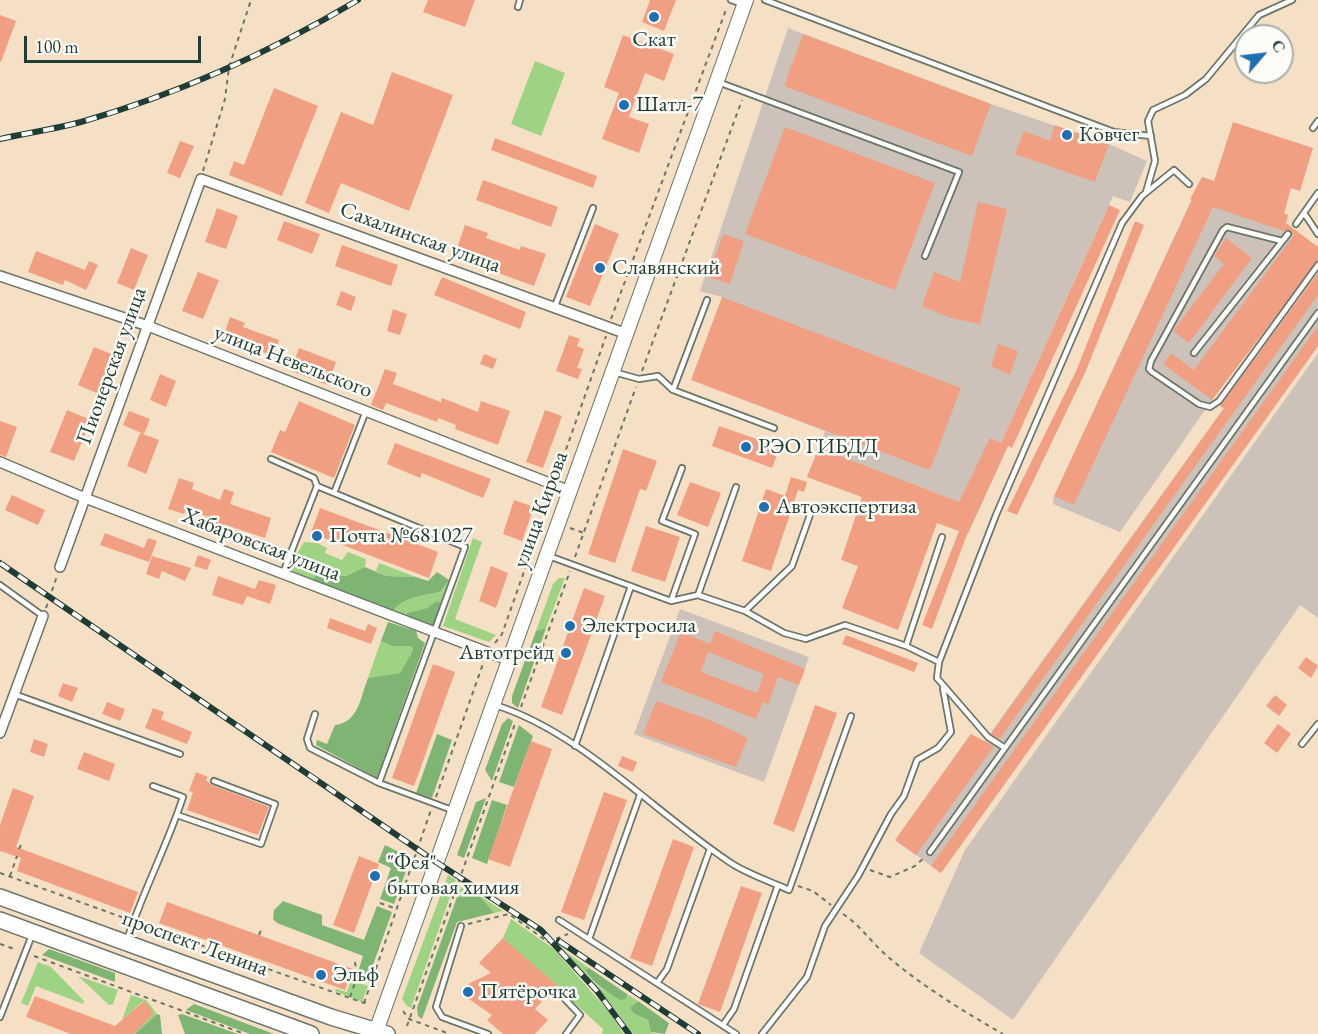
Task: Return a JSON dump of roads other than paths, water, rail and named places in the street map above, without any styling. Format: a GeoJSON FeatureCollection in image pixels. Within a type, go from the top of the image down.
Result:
{"type":"FeatureCollection","features":[{"type":"Feature","properties":{"kind":"main road","name":"улица Кирова"},"geometry":{"type":"LineString","coordinates":[[380,1033],[454,811],[614,372],[716,81],[741,1]]}},
{"type":"Feature","properties":{"kind":"main road","name":"проспект Ленина"},"geometry":{"type":"LineString","coordinates":[[0,897],[380,1033]]}},
{"type":"Feature","properties":{"kind":"main road","name":"проспект Ленина"},"geometry":{"type":"LineString","coordinates":[[0,920],[311,1034]]}},
{"type":"Feature","properties":{"kind":"street","name":"Сахалинская улица"},"geometry":{"type":"LineString","coordinates":[[201,179],[627,334]]}},
{"type":"Feature","properties":{"kind":"street","name":"Пионерская улица"},"geometry":{"type":"LineString","coordinates":[[60,567],[201,179]]}},
{"type":"Feature","properties":{"kind":"street","name":"улица Невельского"},"geometry":{"type":"LineString","coordinates":[[0,276],[148,326],[570,491]]}},
{"type":"Feature","properties":{"kind":"street","name":"Хабаровская улица"},"geometry":{"type":"LineString","coordinates":[[0,462],[85,498],[508,660]]}},
{"type":"Feature","properties":{"kind":"street"},"geometry":{"type":"LineString","coordinates":[[0,733],[43,616]]}},
{"type":"Feature","properties":{"kind":"lane"},"geometry":{"type":"LineString","coordinates":[[518,7],[520,0]]}},
{"type":"Feature","properties":{"kind":"lane"},"geometry":{"type":"LineString","coordinates":[[765,0],[1103,128],[1151,136]]}},
{"type":"Feature","properties":{"kind":"lane"},"geometry":{"type":"LineString","coordinates":[[1146,192],[1155,161],[1148,121],[1153,110],[1185,95],[1206,79],[1259,15],[1292,0]]}},
{"type":"Feature","properties":{"kind":"lane"},"geometry":{"type":"LineString","coordinates":[[716,81],[959,172],[925,256]]}},
{"type":"Feature","properties":{"kind":"lane"},"geometry":{"type":"LineString","coordinates":[[1313,128],[1318,120]]}},
{"type":"Feature","properties":{"kind":"lane"},"geometry":{"type":"LineString","coordinates":[[1005,748],[988,737],[937,678],[939,662],[996,515],[1122,223],[1146,192],[1174,170],[1189,184]]}},
{"type":"Feature","properties":{"kind":"lane"},"geometry":{"type":"LineString","coordinates":[[1296,224],[1318,193]]}},
{"type":"Feature","properties":{"kind":"lane"},"geometry":{"type":"LineString","coordinates":[[554,308],[593,208]]}},
{"type":"Feature","properties":{"kind":"lane"},"geometry":{"type":"LineString","coordinates":[[1304,213],[1318,234]]}},
{"type":"Feature","properties":{"kind":"lane"},"geometry":{"type":"LineString","coordinates":[[1282,241],[1227,227],[1223,230],[1151,361],[1149,369],[1199,404],[1210,407],[1219,401],[1318,265]]}},
{"type":"Feature","properties":{"kind":"lane"},"geometry":{"type":"LineString","coordinates":[[1194,353],[1288,234]]}},
{"type":"Feature","properties":{"kind":"lane"},"geometry":{"type":"LineString","coordinates":[[673,390],[707,300]]}},
{"type":"Feature","properties":{"kind":"lane"},"geometry":{"type":"LineString","coordinates":[[930,852],[1318,313]]}},
{"type":"Feature","properties":{"kind":"lane"},"geometry":{"type":"LineString","coordinates":[[614,372],[639,379],[658,376],[673,390],[774,428]]}},
{"type":"Feature","properties":{"kind":"lane"},"geometry":{"type":"LineString","coordinates":[[334,493],[366,411]]}},
{"type":"Feature","properties":{"kind":"lane"},"geometry":{"type":"LineString","coordinates":[[271,459],[314,478],[317,486],[283,575]]}},
{"type":"Feature","properties":{"kind":"lane"},"geometry":{"type":"LineString","coordinates":[[671,601],[695,534],[662,521],[682,468]]}},
{"type":"Feature","properties":{"kind":"lane"},"geometry":{"type":"LineString","coordinates":[[317,486],[465,547],[379,783]]}},
{"type":"Feature","properties":{"kind":"lane"},"geometry":{"type":"LineString","coordinates":[[699,595],[736,487]]}},
{"type":"Feature","properties":{"kind":"lane"},"geometry":{"type":"LineString","coordinates":[[745,611],[792,566],[811,512]]}},
{"type":"Feature","properties":{"kind":"lane"},"geometry":{"type":"LineString","coordinates":[[906,646],[942,537]]}},
{"type":"Feature","properties":{"kind":"lane"},"geometry":{"type":"LineString","coordinates":[[547,555],[671,601],[699,595],[745,611],[784,633],[806,639],[845,625],[906,646],[939,662]]}},
{"type":"Feature","properties":{"kind":"lane"},"geometry":{"type":"LineString","coordinates":[[0,585],[43,616]]}},
{"type":"Feature","properties":{"kind":"lane"},"geometry":{"type":"LineString","coordinates":[[574,746],[631,586]]}},
{"type":"Feature","properties":{"kind":"lane"},"geometry":{"type":"LineString","coordinates":[[762,1034],[807,977],[825,926],[838,910],[891,814],[904,796],[916,760],[938,748],[951,732],[943,685]]}},
{"type":"Feature","properties":{"kind":"lane"},"geometry":{"type":"LineString","coordinates":[[14,694],[180,754]]}},
{"type":"Feature","properties":{"kind":"lane"},"geometry":{"type":"LineString","coordinates":[[493,704],[519,713],[574,746],[737,867],[789,890],[851,716]]}},
{"type":"Feature","properties":{"kind":"lane"},"geometry":{"type":"LineString","coordinates":[[315,714],[306,739],[310,748],[379,783],[454,811]]}},
{"type":"Feature","properties":{"kind":"lane"},"geometry":{"type":"LineString","coordinates":[[1302,744],[1318,724]]}},
{"type":"Feature","properties":{"kind":"lane"},"geometry":{"type":"LineString","coordinates":[[177,815],[261,844],[275,804],[214,781]]}},
{"type":"Feature","properties":{"kind":"lane"},"geometry":{"type":"LineString","coordinates":[[126,943],[183,797],[153,786]]}},
{"type":"Feature","properties":{"kind":"lane"},"geometry":{"type":"LineString","coordinates":[[589,939],[640,795]]}},
{"type":"Feature","properties":{"kind":"lane"},"geometry":{"type":"LineString","coordinates":[[657,983],[667,969],[710,849]]}},
{"type":"Feature","properties":{"kind":"lane"},"geometry":{"type":"LineString","coordinates":[[723,1025],[734,1009],[778,885]]}},
{"type":"Feature","properties":{"kind":"lane"},"geometry":{"type":"LineString","coordinates":[[559,920],[736,1034]]}},
{"type":"Feature","properties":{"kind":"lane"},"geometry":{"type":"LineString","coordinates":[[460,926],[436,1007],[442,1017],[488,1034]]}},
{"type":"Feature","properties":{"kind":"lane"},"geometry":{"type":"LineString","coordinates":[[0,1017],[33,933]]}},
{"type":"Feature","properties":{"kind":"lane"},"geometry":{"type":"LineString","coordinates":[[562,996],[580,1015],[566,1034]]}},
{"type":"Feature","properties":{"kind":"lane"},"geometry":{"type":"LineString","coordinates":[[469,1034],[471,1028]]}},
{"type":"Feature","properties":{"kind":"railway"},"geometry":{"type":"LineString","coordinates":[[0,139],[81,122],[188,85],[258,54],[358,0]]}},
{"type":"Feature","properties":{"kind":"railway"},"geometry":{"type":"LineString","coordinates":[[0,563],[436,862],[541,930],[597,991],[629,1034]]}},
{"type":"Feature","properties":{"kind":"railway"},"geometry":{"type":"LineString","coordinates":[[559,941],[698,1034]]}},
{"type":"Feature","properties":{"kind":"place","name":"Скат"},"geometry":{"type":"Point","coordinates":[654,17]}},
{"type":"Feature","properties":{"kind":"place","name":"Шатл-7"},"geometry":{"type":"Point","coordinates":[624,105]}},
{"type":"Feature","properties":{"kind":"place","name":"Ковчег"},"geometry":{"type":"Point","coordinates":[1067,135]}},
{"type":"Feature","properties":{"kind":"place","name":"Славянский"},"geometry":{"type":"Point","coordinates":[600,268]}},
{"type":"Feature","properties":{"kind":"place","name":"РЭО ГИБДД"},"geometry":{"type":"Point","coordinates":[746,447]}},
{"type":"Feature","properties":{"kind":"place","name":"Автоэкспертиза"},"geometry":{"type":"Point","coordinates":[764,507]}},
{"type":"Feature","properties":{"kind":"place","name":"Почта №681027"},"geometry":{"type":"Point","coordinates":[317,536]}},
{"type":"Feature","properties":{"kind":"place","name":"Электросила"},"geometry":{"type":"Point","coordinates":[570,626]}},
{"type":"Feature","properties":{"kind":"place","name":"Автотрейд"},"geometry":{"type":"Point","coordinates":[566,653]}},
{"type":"Feature","properties":{"kind":"place","name":"\"Фея\" бытовая химия"},"geometry":{"type":"Point","coordinates":[375,876]}},
{"type":"Feature","properties":{"kind":"place","name":"Эльф"},"geometry":{"type":"Point","coordinates":[321,975]}},
{"type":"Feature","properties":{"kind":"place","name":"Пятёрочка"},"geometry":{"type":"Point","coordinates":[468,992]}}]}
